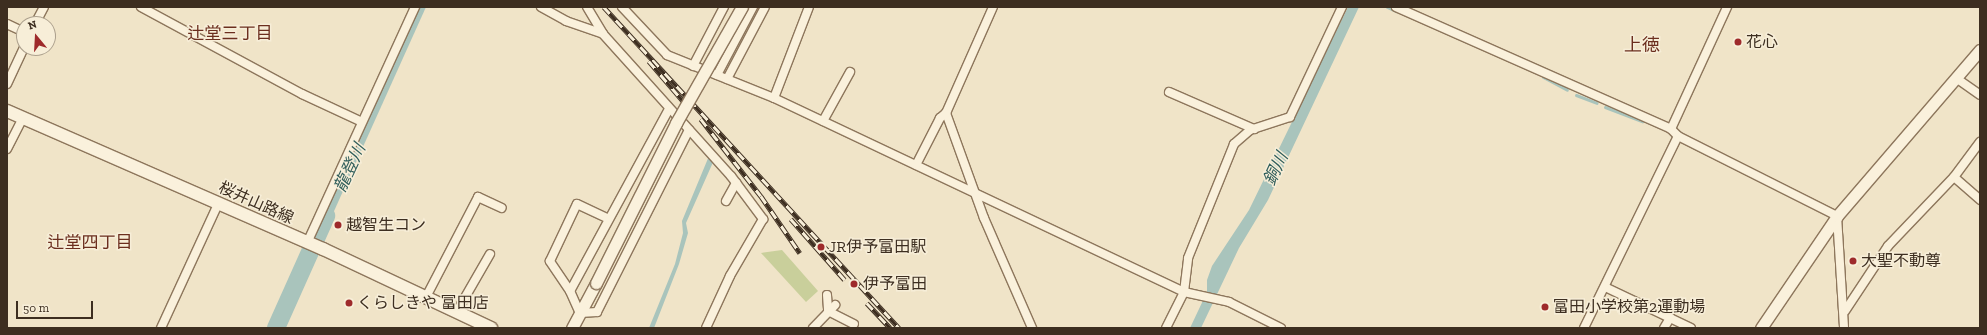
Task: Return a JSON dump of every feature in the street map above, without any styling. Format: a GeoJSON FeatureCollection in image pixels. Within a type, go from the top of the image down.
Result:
{"type":"FeatureCollection","features":[{"type":"Feature","properties":{"kind":"main road","name":"桜井山路線"},"geometry":{"type":"LineString","coordinates":[[7,112],[307,243],[456,313],[478,325],[491,328]]}},
{"type":"Feature","properties":{"kind":"street"},"geometry":{"type":"LineString","coordinates":[[142,7],[302,94],[362,122]]}},
{"type":"Feature","properties":{"kind":"street"},"geometry":{"type":"LineString","coordinates":[[307,243],[416,7]]}},
{"type":"Feature","properties":{"kind":"street"},"geometry":{"type":"LineString","coordinates":[[541,7],[566,21],[603,34]]}},
{"type":"Feature","properties":{"kind":"street"},"geometry":{"type":"LineString","coordinates":[[587,7],[603,34],[637,69],[669,109],[736,183],[764,219],[730,276],[706,328]]}},
{"type":"Feature","properties":{"kind":"street"},"geometry":{"type":"LineString","coordinates":[[622,7],[666,55],[774,98],[1184,292],[1229,302],[1281,328]]}},
{"type":"Feature","properties":{"kind":"street"},"geometry":{"type":"LineString","coordinates":[[693,66],[724,7]]}},
{"type":"Feature","properties":{"kind":"street"},"geometry":{"type":"LineString","coordinates":[[572,328],[676,123],[742,7]]}},
{"type":"Feature","properties":{"kind":"street"},"geometry":{"type":"LineString","coordinates":[[717,75],[753,7]]}},
{"type":"Feature","properties":{"kind":"street"},"geometry":{"type":"LineString","coordinates":[[727,79],[765,7]]}},
{"type":"Feature","properties":{"kind":"street"},"geometry":{"type":"LineString","coordinates":[[774,98],[809,7]]}},
{"type":"Feature","properties":{"kind":"street"},"geometry":{"type":"LineString","coordinates":[[916,165],[940,118],[946,113],[993,7]]}},
{"type":"Feature","properties":{"kind":"street"},"geometry":{"type":"LineString","coordinates":[[1166,328],[1184,292],[1188,258],[1210,198],[1234,144],[1254,129],[1290,117],[1342,7]]}},
{"type":"Feature","properties":{"kind":"street"},"geometry":{"type":"LineString","coordinates":[[1396,7],[1671,129],[1678,136],[1837,216]]}},
{"type":"Feature","properties":{"kind":"street"},"geometry":{"type":"LineString","coordinates":[[1671,129],[1727,7]]}},
{"type":"Feature","properties":{"kind":"street"},"geometry":{"type":"LineString","coordinates":[[1761,328],[1837,216],[1980,50]]}},
{"type":"Feature","properties":{"kind":"street"},"geometry":{"type":"LineString","coordinates":[[7,84],[20,56]]}},
{"type":"Feature","properties":{"kind":"street"},"geometry":{"type":"LineString","coordinates":[[823,121],[850,72]]}},
{"type":"Feature","properties":{"kind":"street"},"geometry":{"type":"LineString","coordinates":[[1956,78],[1980,95]]}},
{"type":"Feature","properties":{"kind":"street"},"geometry":{"type":"LineString","coordinates":[[1169,92],[1254,129]]}},
{"type":"Feature","properties":{"kind":"street"},"geometry":{"type":"LineString","coordinates":[[570,291],[669,109]]}},
{"type":"Feature","properties":{"kind":"street"},"geometry":{"type":"LineString","coordinates":[[946,113],[975,193],[1032,328]]}},
{"type":"Feature","properties":{"kind":"street"},"geometry":{"type":"LineString","coordinates":[[7,149],[22,119]]}},
{"type":"Feature","properties":{"kind":"street"},"geometry":{"type":"LineString","coordinates":[[580,313],[597,312],[689,130]]}},
{"type":"Feature","properties":{"kind":"street"},"geometry":{"type":"LineString","coordinates":[[1584,328],[1678,136]]}},
{"type":"Feature","properties":{"kind":"street"},"geometry":{"type":"LineString","coordinates":[[1845,311],[1888,246],[1954,178],[1980,142]]}},
{"type":"Feature","properties":{"kind":"street"},"geometry":{"type":"LineString","coordinates":[[1954,178],[1980,200]]}},
{"type":"Feature","properties":{"kind":"street"},"geometry":{"type":"LineString","coordinates":[[726,201],[736,183]]}},
{"type":"Feature","properties":{"kind":"street"},"geometry":{"type":"LineString","coordinates":[[425,299],[478,197],[502,208]]}},
{"type":"Feature","properties":{"kind":"street"},"geometry":{"type":"LineString","coordinates":[[161,328],[218,204]]}},
{"type":"Feature","properties":{"kind":"street"},"geometry":{"type":"LineString","coordinates":[[580,313],[570,291],[550,261],[577,204],[609,219]]}},
{"type":"Feature","properties":{"kind":"street"},"geometry":{"type":"LineString","coordinates":[[1837,216],[1845,311],[1844,328]]}},
{"type":"Feature","properties":{"kind":"street"},"geometry":{"type":"LineString","coordinates":[[456,313],[490,254]]}},
{"type":"Feature","properties":{"kind":"street"},"geometry":{"type":"LineString","coordinates":[[1605,287],[1691,328]]}},
{"type":"Feature","properties":{"kind":"street"},"geometry":{"type":"LineString","coordinates":[[827,295],[828,311]]}},
{"type":"Feature","properties":{"kind":"street"},"geometry":{"type":"LineString","coordinates":[[813,328],[835,305]]}},
{"type":"Feature","properties":{"kind":"street"},"geometry":{"type":"LineString","coordinates":[[828,311],[854,324]]}},
{"type":"Feature","properties":{"kind":"street"},"geometry":{"type":"LineString","coordinates":[[1664,328],[1670,318]]}},
{"type":"Feature","properties":{"kind":"green space"},"geometry":{"type":"Polygon","coordinates":[[[782,250],[818,291],[806,302],[761,253],[782,250]]]}},
{"type":"Feature","properties":{"kind":"water"},"geometry":{"type":"Polygon","coordinates":[[[418,7],[426,7],[321,240],[312,237],[418,7]]]}},
{"type":"Feature","properties":{"kind":"water","name":"銅川"},"geometry":{"type":"Polygon","coordinates":[[[1348,7],[1359,7],[1268,200],[1239,248],[1201,328],[1190,328],[1207,292],[1207,280],[1212,266],[1249,210],[1348,7]]]}},
{"type":"Feature","properties":{"kind":"water"},"geometry":{"type":"Polygon","coordinates":[[[709,156],[714,160],[686,223],[688,233],[679,264],[654,328],[649,328],[675,264],[683,233],[682,221],[709,156]]]}},
{"type":"Feature","properties":{"kind":"waterway"},"geometry":{"type":"LineString","coordinates":[[1387,7],[1396,11]]}},
{"type":"Feature","properties":{"kind":"waterway"},"geometry":{"type":"LineString","coordinates":[[1543,77],[1567,90]]}},
{"type":"Feature","properties":{"kind":"waterway"},"geometry":{"type":"LineString","coordinates":[[1576,95],[1597,103]]}},
{"type":"Feature","properties":{"kind":"waterway"},"geometry":{"type":"LineString","coordinates":[[1605,107],[1642,121]]}},
{"type":"Feature","properties":{"kind":"waterway","name":"龍登川"},"geometry":{"type":"LineString","coordinates":[[276,328],[326,216]]}},
{"type":"Feature","properties":{"kind":"railway"},"geometry":{"type":"LineString","coordinates":[[604,7],[899,328]]}},
{"type":"Feature","properties":{"kind":"railway"},"geometry":{"type":"LineString","coordinates":[[649,61],[684,102]]}},
{"type":"Feature","properties":{"kind":"railway"},"geometry":{"type":"LineString","coordinates":[[701,119],[761,196],[800,253]]}},
{"type":"Feature","properties":{"kind":"railway"},"geometry":{"type":"LineString","coordinates":[[791,219],[845,280]]}},
{"type":"Feature","properties":{"kind":"railway"},"geometry":{"type":"LineString","coordinates":[[867,303],[890,328]]}},
{"type":"Feature","properties":{"kind":"place","name":"花心"},"geometry":{"type":"Point","coordinates":[1738,42]}},
{"type":"Feature","properties":{"kind":"place","name":"越智生コン"},"geometry":{"type":"Point","coordinates":[338,225]}},
{"type":"Feature","properties":{"kind":"place","name":"JR伊予富田駅"},"geometry":{"type":"Point","coordinates":[821,247]}},
{"type":"Feature","properties":{"kind":"place","name":"大聖不動尊"},"geometry":{"type":"Point","coordinates":[1853,261]}},
{"type":"Feature","properties":{"kind":"place","name":"伊予富田"},"geometry":{"type":"Point","coordinates":[854,284]}},
{"type":"Feature","properties":{"kind":"place","name":"くらしきや 富田店"},"geometry":{"type":"Point","coordinates":[349,303]}},
{"type":"Feature","properties":{"kind":"place","name":"富田小学校第2運動場"},"geometry":{"type":"Point","coordinates":[1545,307]}},
{"type":"Feature","properties":{"kind":"district","name":"辻堂三丁目"},"geometry":{"type":"Point","coordinates":[230,34]}},
{"type":"Feature","properties":{"kind":"district","name":"上徳"},"geometry":{"type":"Point","coordinates":[1642,45]}},
{"type":"Feature","properties":{"kind":"district","name":"辻堂四丁目"},"geometry":{"type":"Point","coordinates":[90,243]}}]}
